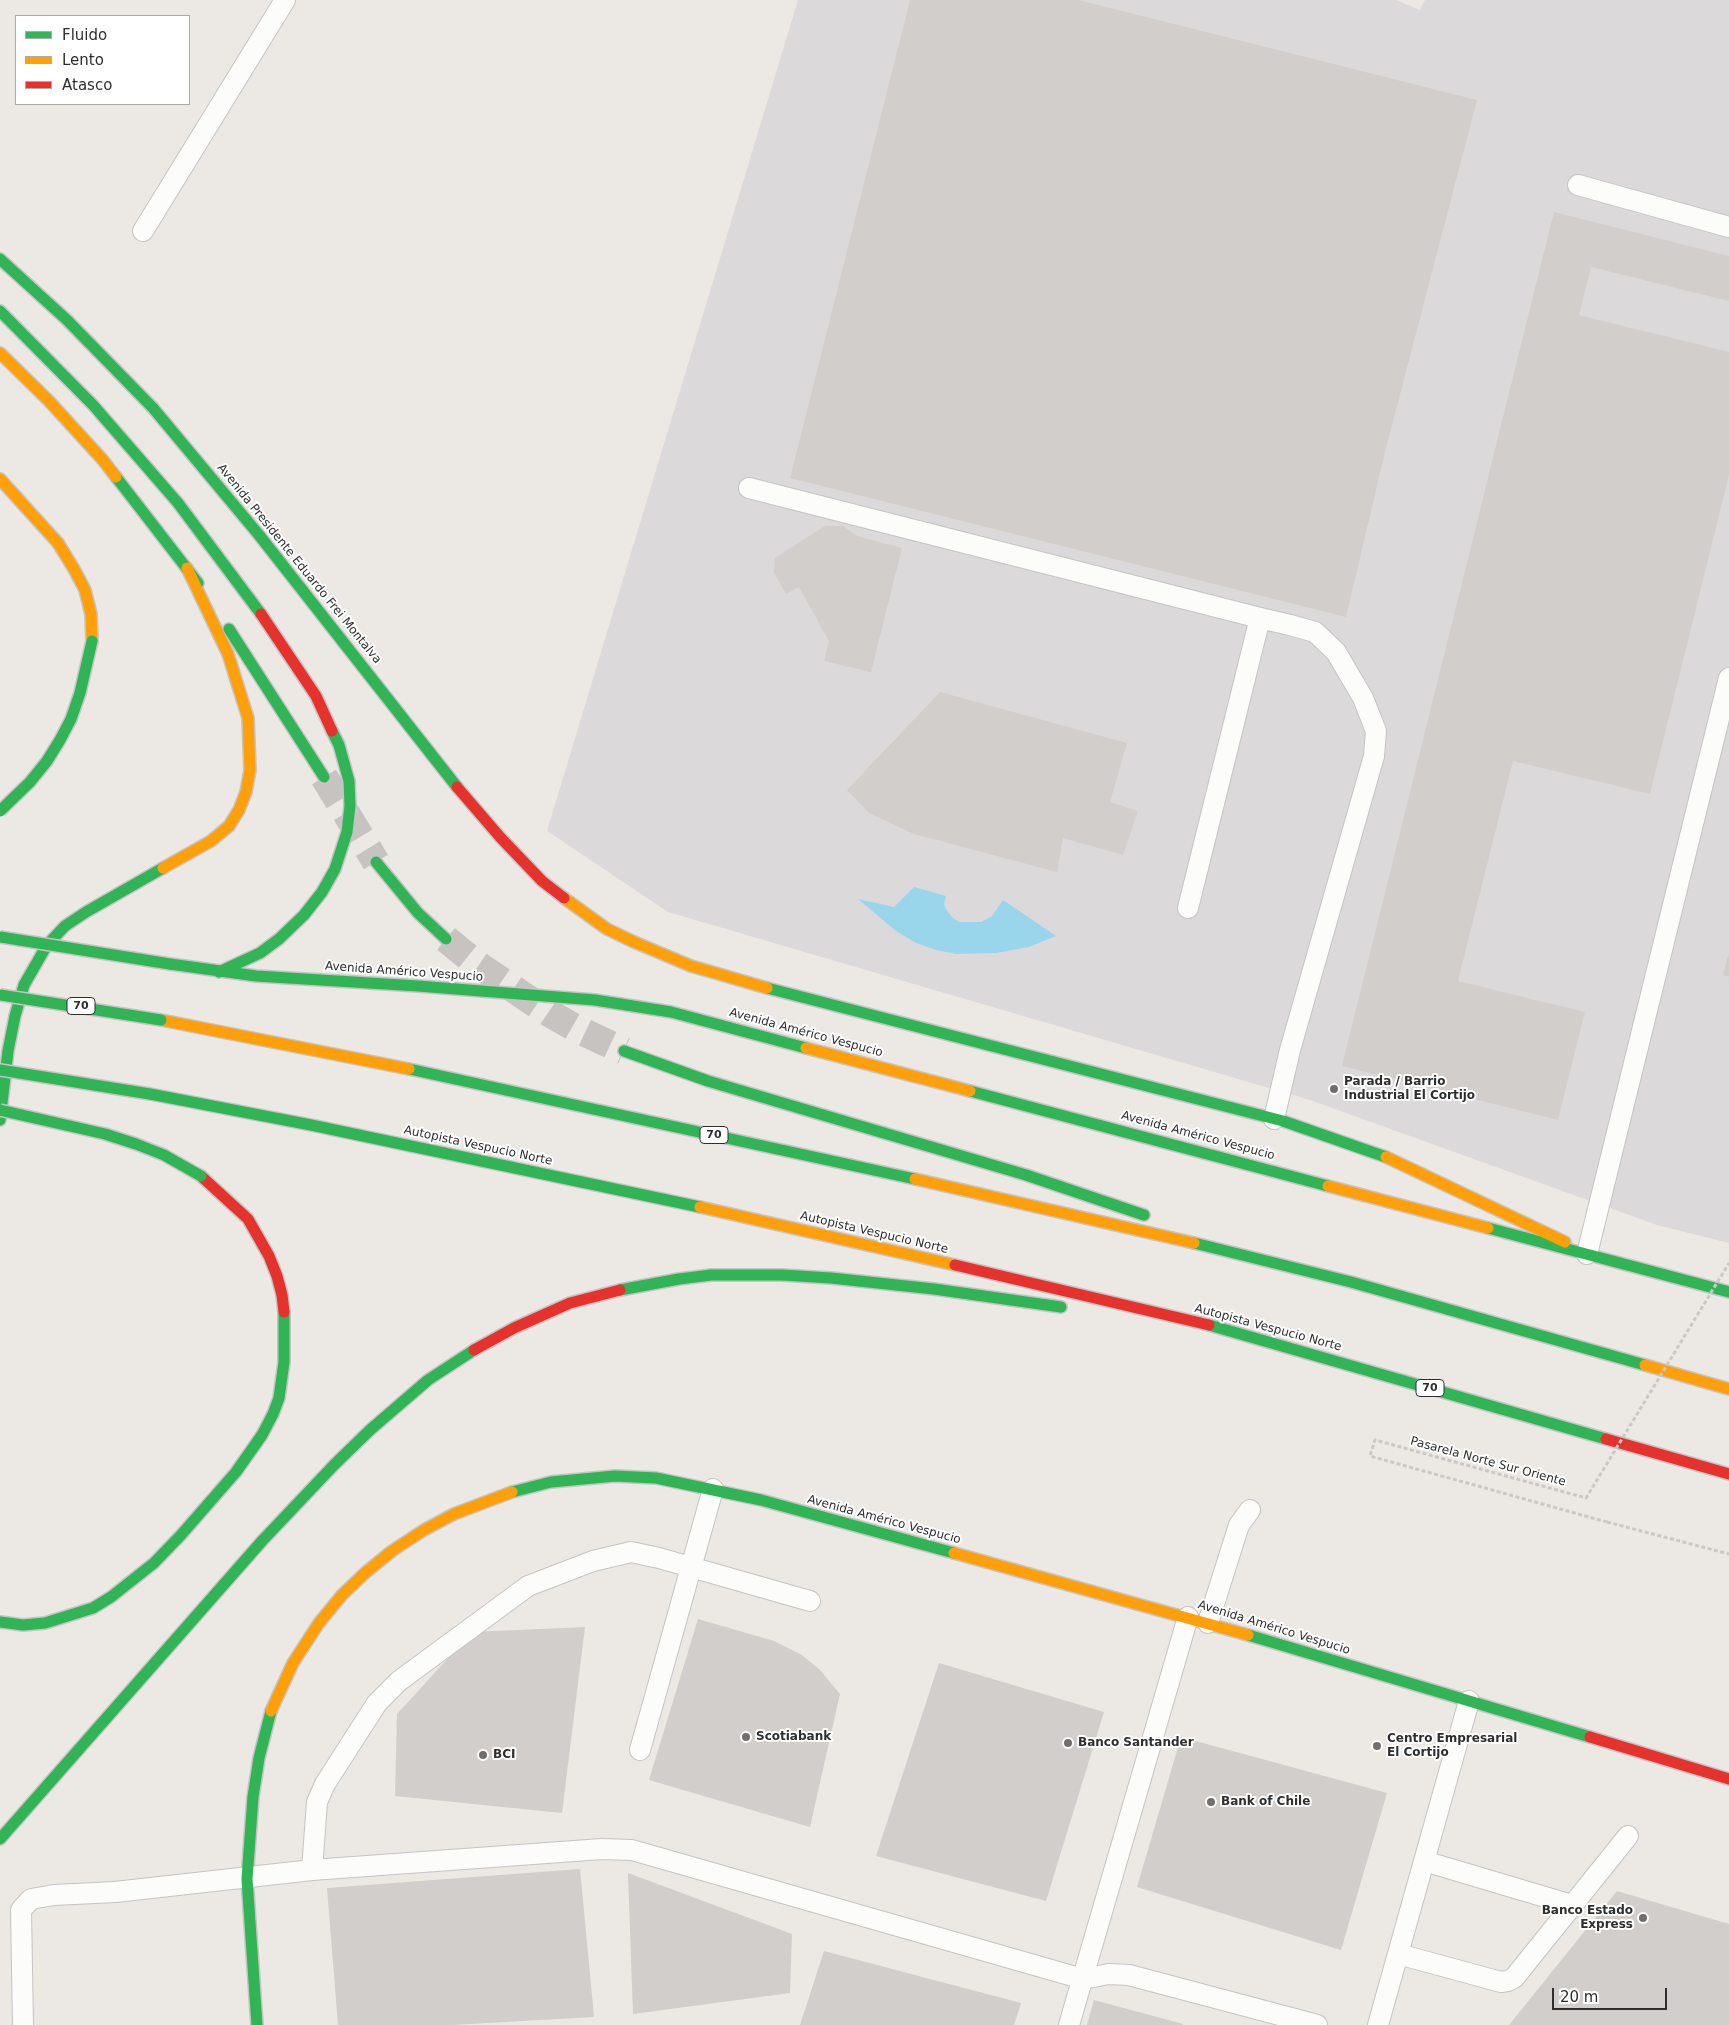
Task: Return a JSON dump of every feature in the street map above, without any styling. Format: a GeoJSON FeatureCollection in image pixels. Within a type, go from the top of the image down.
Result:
{"type":"FeatureCollection","features":[{"type":"Feature","properties":{"kind":"main road","name":"Avenida Presidente Eduardo Frei Montalva"},"geometry":{"type":"LineString","coordinates":[[0,259],[67,320],[153,408],[301,587],[474,808],[521,860],[564,899]]}},
{"type":"Feature","properties":{"kind":"main road"},"geometry":{"type":"LineString","coordinates":[[0,311],[93,405],[178,504],[250,598],[293,660],[316,696],[339,745],[348,775],[350,806],[347,832],[335,869],[322,892],[304,915],[279,939],[260,953],[219,972]]}},
{"type":"Feature","properties":{"kind":"main road"},"geometry":{"type":"LineString","coordinates":[[0,353],[102,459],[187,568],[252,662],[324,777]]}},
{"type":"Feature","properties":{"kind":"main road"},"geometry":{"type":"LineString","coordinates":[[0,479],[58,543],[86,590],[91,614],[92,641],[80,693],[71,718],[60,740],[47,761],[30,782],[0,811]]}},
{"type":"Feature","properties":{"kind":"main road"},"geometry":{"type":"LineString","coordinates":[[0,1120],[8,1051],[24,985],[47,945],[65,926],[86,912],[211,841],[229,826],[239,810],[246,792],[250,770],[246,710],[228,654],[187,568]]}},
{"type":"Feature","properties":{"kind":"main road"},"geometry":{"type":"LineString","coordinates":[[376,862],[418,914],[446,939]]}},
{"type":"Feature","properties":{"kind":"main road","name":"Avenida Américo Vespucio"},"geometry":{"type":"LineString","coordinates":[[564,899],[607,929],[690,966],[760,986],[1274,1119],[1375,1152],[1498,1208],[1587,1254]]}},
{"type":"Feature","properties":{"kind":"main road","name":"Avenida Américo Vespucio"},"geometry":{"type":"LineString","coordinates":[[0,937],[219,972],[292,979],[409,985],[556,996],[671,1012],[1729,1292]]}},
{"type":"Feature","properties":{"kind":"main road","name":"70"},"geometry":{"type":"LineString","coordinates":[[0,995],[161,1020],[350,1057],[1057,1210],[1351,1282],[1729,1389]]}},
{"type":"Feature","properties":{"kind":"main road"},"geometry":{"type":"LineString","coordinates":[[624,1051],[708,1081],[1026,1175],[1159,1220]]}},
{"type":"Feature","properties":{"kind":"main road","name":"Autopista Vespucio Norte"},"geometry":{"type":"LineString","coordinates":[[0,1070],[150,1094],[311,1125],[639,1194],[968,1268],[1225,1330],[1729,1474]]}},
{"type":"Feature","properties":{"kind":"main road"},"geometry":{"type":"LineString","coordinates":[[0,1110],[88,1130],[136,1144],[170,1158],[201,1176],[223,1194],[248,1219],[269,1256],[277,1276],[282,1295],[284,1315],[284,1362],[279,1398],[273,1414],[262,1435],[236,1472],[181,1535],[154,1562],[111,1597],[92,1608],[45,1624],[23,1625],[0,1622]]}},
{"type":"Feature","properties":{"kind":"main road"},"geometry":{"type":"LineString","coordinates":[[1176,1227],[1265,1260]]}},
{"type":"Feature","properties":{"kind":"main road"},"geometry":{"type":"LineString","coordinates":[[0,1839],[262,1540],[334,1465],[370,1430],[428,1380],[486,1342],[514,1328],[570,1303],[607,1293],[678,1279],[728,1275],[832,1278],[934,1289],[1074,1308]]}},
{"type":"Feature","properties":{"kind":"main road"},"geometry":{"type":"LineString","coordinates":[[1112,1314],[1225,1330]]}},
{"type":"Feature","properties":{"kind":"main road"},"geometry":{"type":"LineString","coordinates":[[1635,1446],[1729,1485]]}},
{"type":"Feature","properties":{"kind":"main road","name":"Avenida Américo Vespucio"},"geometry":{"type":"LineString","coordinates":[[247,1879],[256,1776],[263,1741],[273,1707],[293,1663],[319,1623],[342,1595],[371,1568],[424,1530],[454,1514],[492,1499],[543,1484],[573,1479],[615,1476],[656,1478],[713,1489],[1188,1617],[1729,1778]]}},
{"type":"Feature","properties":{"kind":"main road"},"geometry":{"type":"LineString","coordinates":[[247,1879],[257,2025]]}},
{"type":"Feature","properties":{"kind":"lane"},"geometry":{"type":"LineString","coordinates":[[143,231],[285,0]]}},
{"type":"Feature","properties":{"kind":"lane"},"geometry":{"type":"LineString","coordinates":[[1578,185],[1729,227]]}},
{"type":"Feature","properties":{"kind":"lane"},"geometry":{"type":"LineString","coordinates":[[749,488],[1290,624],[1315,632],[1336,652],[1363,698],[1376,730],[1374,756],[1290,1050],[1274,1119]]}},
{"type":"Feature","properties":{"kind":"lane"},"geometry":{"type":"LineString","coordinates":[[1188,908],[1260,618]]}},
{"type":"Feature","properties":{"kind":"lane"},"geometry":{"type":"LineString","coordinates":[[1587,1254],[1729,678]]}},
{"type":"Feature","properties":{"kind":"lane"},"geometry":{"type":"LineString","coordinates":[[640,1750],[713,1489]]}},
{"type":"Feature","properties":{"kind":"lane"},"geometry":{"type":"LineString","coordinates":[[1208,1623],[1238,1525],[1250,1510]]}},
{"type":"Feature","properties":{"kind":"lane"},"geometry":{"type":"LineString","coordinates":[[312,1870],[317,1802],[325,1784],[377,1703],[399,1681],[528,1586],[592,1561],[631,1552],[659,1558],[810,1601]]}},
{"type":"Feature","properties":{"kind":"lane"},"geometry":{"type":"LineString","coordinates":[[1069,2025],[1188,1617]]}},
{"type":"Feature","properties":{"kind":"lane"},"geometry":{"type":"LineString","coordinates":[[1378,2025],[1469,1701]]}},
{"type":"Feature","properties":{"kind":"lane"},"geometry":{"type":"LineString","coordinates":[[1398,1954],[1501,1982],[1514,1978],[1628,1836]]}},
{"type":"Feature","properties":{"kind":"lane"},"geometry":{"type":"LineString","coordinates":[[23,2025],[22,1910],[31,1900],[54,1895],[115,1892],[247,1879],[312,1870],[602,1849],[632,1850],[1083,1978],[1109,1974],[1129,1975],[1317,2025]]}},
{"type":"Feature","properties":{"kind":"lane"},"geometry":{"type":"LineString","coordinates":[[1424,1860],[1572,1905]]}},
{"type":"Feature","properties":{"kind":"path","name":"Pasarela Norte Sur Oriente"},"geometry":{"type":"LineString","coordinates":[[1729,1263],[1586,1498],[1374,1440],[1370,1456],[1729,1554]]}},
{"type":"Feature","properties":{"kind":"shaded area"},"geometry":{"type":"Polygon","coordinates":[[[798,0],[1396,0],[1420,10],[1425,0],[1729,0],[1729,1243],[1657,1225],[1310,1100],[668,912],[547,831],[798,0]]]}},
{"type":"Feature","properties":{"kind":"water"},"geometry":{"type":"Polygon","coordinates":[[[914,887],[946,896],[944,904],[946,909],[959,922],[981,922],[992,916],[1003,900],[1056,936],[1029,947],[996,953],[956,954],[916,943],[896,931],[858,899],[894,907],[914,887]]]}},
{"type":"Feature","properties":{"kind":"building"},"geometry":{"type":"Polygon","coordinates":[[[910,0],[1078,0],[1477,100],[1385,452],[1346,617],[790,478],[910,0]]]}},
{"type":"Feature","properties":{"kind":"building"},"geometry":{"type":"Polygon","coordinates":[[[1554,212],[1729,256],[1729,301],[1591,267],[1579,315],[1729,352],[1729,475],[1650,794],[1513,761],[1458,981],[1585,1012],[1558,1120],[1342,1066],[1554,212]]]}},
{"type":"Feature","properties":{"kind":"building"},"geometry":{"type":"Polygon","coordinates":[[[825,526],[843,526],[857,536],[902,548],[871,672],[824,661],[829,641],[799,587],[786,594],[774,573],[775,558],[825,526]]]}},
{"type":"Feature","properties":{"kind":"building"},"geometry":{"type":"Polygon","coordinates":[[[940,692],[1127,743],[1110,802],[1138,811],[1123,855],[1063,838],[1057,872],[914,834],[869,813],[847,790],[940,692]]]}},
{"type":"Feature","properties":{"kind":"building"},"geometry":{"type":"Polygon","coordinates":[[[1729,956],[1729,977],[1723,975],[1729,956]]]}},
{"type":"Feature","properties":{"kind":"building","name":"Scotiabank"},"geometry":{"type":"Polygon","coordinates":[[[698,1619],[774,1641],[802,1655],[820,1670],[840,1694],[810,1827],[649,1780],[698,1619]]]}},
{"type":"Feature","properties":{"kind":"building","name":"BCI"},"geometry":{"type":"Polygon","coordinates":[[[585,1627],[562,1813],[395,1796],[397,1714],[472,1632],[585,1627]]]}},
{"type":"Feature","properties":{"kind":"building"},"geometry":{"type":"Polygon","coordinates":[[[939,1663],[1104,1712],[1046,1901],[876,1856],[939,1663]]]}},
{"type":"Feature","properties":{"kind":"building"},"geometry":{"type":"Polygon","coordinates":[[[1181,1737],[1387,1793],[1341,1950],[1137,1887],[1181,1737]]]}},
{"type":"Feature","properties":{"kind":"building"},"geometry":{"type":"Polygon","coordinates":[[[580,1869],[594,2017],[452,2025],[338,2025],[327,1888],[580,1869]]]}},
{"type":"Feature","properties":{"kind":"building"},"geometry":{"type":"Polygon","coordinates":[[[628,1873],[792,1934],[790,1993],[633,2014],[628,1873]]]}},
{"type":"Feature","properties":{"kind":"building"},"geometry":{"type":"Polygon","coordinates":[[[1617,1891],[1729,1924],[1729,2025],[1509,2025],[1617,1891]]]}},
{"type":"Feature","properties":{"kind":"building"},"geometry":{"type":"Polygon","coordinates":[[[824,1951],[1021,2003],[1014,2025],[800,2025],[824,1951]]]}},
{"type":"Feature","properties":{"kind":"building"},"geometry":{"type":"Polygon","coordinates":[[[1094,2000],[1183,2024],[1183,2025],[1087,2025],[1094,2000]]]}},
{"type":"Feature","properties":{"kind":"tunnel"},"geometry":{"type":"LineString","coordinates":[[324,777],[376,862]]}},
{"type":"Feature","properties":{"kind":"tunnel"},"geometry":{"type":"LineString","coordinates":[[446,939],[478,965],[549,1013],[579,1030],[624,1051]]}},
{"type":"Feature","properties":{"kind":"traffic: fast"},"geometry":{"type":"LineString","coordinates":[[0,259],[67,320],[153,408],[259,535],[457,787]]}},
{"type":"Feature","properties":{"kind":"traffic: fast"},"geometry":{"type":"LineString","coordinates":[[0,311],[93,405],[178,503],[261,614]]}},
{"type":"Feature","properties":{"kind":"traffic: fast"},"geometry":{"type":"LineString","coordinates":[[116,477],[198,583]]}},
{"type":"Feature","properties":{"kind":"traffic: fast"},"geometry":{"type":"LineString","coordinates":[[229,629],[324,777]]}},
{"type":"Feature","properties":{"kind":"traffic: fast"},"geometry":{"type":"LineString","coordinates":[[0,811],[30,782],[47,761],[60,740],[71,719],[80,693],[92,641]]}},
{"type":"Feature","properties":{"kind":"traffic: fast"},"geometry":{"type":"LineString","coordinates":[[219,972],[260,953],[279,939],[304,915],[322,892],[335,869],[347,832],[350,806],[349,781],[339,745],[332,731]]}},
{"type":"Feature","properties":{"kind":"traffic: fast"},"geometry":{"type":"LineString","coordinates":[[376,862],[418,913],[446,939]]}},
{"type":"Feature","properties":{"kind":"traffic: fast"},"geometry":{"type":"LineString","coordinates":[[0,1120],[8,1051],[15,1016],[24,985],[47,945],[65,926],[86,912],[163,868]]}},
{"type":"Feature","properties":{"kind":"traffic: fast"},"geometry":{"type":"LineString","coordinates":[[0,937],[170,964]]}},
{"type":"Feature","properties":{"kind":"traffic: fast"},"geometry":{"type":"LineString","coordinates":[[170,964],[256,976],[595,1000],[671,1012],[806,1048]]}},
{"type":"Feature","properties":{"kind":"traffic: fast"},"geometry":{"type":"LineString","coordinates":[[767,988],[1283,1121],[1386,1157]]}},
{"type":"Feature","properties":{"kind":"traffic: fast"},"geometry":{"type":"LineString","coordinates":[[0,995],[161,1020]]}},
{"type":"Feature","properties":{"kind":"traffic: fast"},"geometry":{"type":"LineString","coordinates":[[624,1051],[708,1081],[1026,1175],[1144,1215]]}},
{"type":"Feature","properties":{"kind":"traffic: fast"},"geometry":{"type":"LineString","coordinates":[[409,1069],[915,1179]]}},
{"type":"Feature","properties":{"kind":"traffic: fast"},"geometry":{"type":"LineString","coordinates":[[0,1070],[150,1094]]}},
{"type":"Feature","properties":{"kind":"traffic: fast"},"geometry":{"type":"LineString","coordinates":[[970,1091],[1328,1186]]}},
{"type":"Feature","properties":{"kind":"traffic: fast"},"geometry":{"type":"LineString","coordinates":[[150,1094],[311,1125],[700,1207]]}},
{"type":"Feature","properties":{"kind":"traffic: fast"},"geometry":{"type":"LineString","coordinates":[[0,1110],[105,1134],[136,1144],[164,1155],[201,1176]]}},
{"type":"Feature","properties":{"kind":"traffic: fast"},"geometry":{"type":"LineString","coordinates":[[1488,1228],[1729,1292]]}},
{"type":"Feature","properties":{"kind":"traffic: fast"},"geometry":{"type":"LineString","coordinates":[[1194,1243],[1351,1282],[1645,1365]]}},
{"type":"Feature","properties":{"kind":"traffic: fast"},"geometry":{"type":"LineString","coordinates":[[620,1290],[711,1275],[782,1275],[831,1278],[934,1289],[1061,1307]]}},
{"type":"Feature","properties":{"kind":"traffic: fast"},"geometry":{"type":"LineString","coordinates":[[0,1622],[23,1625],[45,1623],[93,1608],[111,1597],[154,1563],[181,1535],[236,1472],[262,1435],[273,1414],[279,1398],[284,1362],[284,1312]]}},
{"type":"Feature","properties":{"kind":"traffic: fast"},"geometry":{"type":"LineString","coordinates":[[1209,1325],[1606,1439]]}},
{"type":"Feature","properties":{"kind":"traffic: fast"},"geometry":{"type":"LineString","coordinates":[[0,1839],[262,1541],[334,1465],[370,1430],[428,1380],[474,1350]]}},
{"type":"Feature","properties":{"kind":"traffic: fast"},"geometry":{"type":"LineString","coordinates":[[512,1492],[551,1482],[615,1476],[656,1478],[761,1500],[954,1553]]}},
{"type":"Feature","properties":{"kind":"traffic: fast"},"geometry":{"type":"LineString","coordinates":[[1248,1635],[1590,1737]]}},
{"type":"Feature","properties":{"kind":"traffic: fast"},"geometry":{"type":"LineString","coordinates":[[257,2025],[247,1879],[253,1797],[259,1758],[271,1711]]}},
{"type":"Feature","properties":{"kind":"traffic: slow"},"geometry":{"type":"LineString","coordinates":[[0,353],[49,401],[116,477]]}},
{"type":"Feature","properties":{"kind":"traffic: slow"},"geometry":{"type":"LineString","coordinates":[[0,479],[58,543],[74,569],[85,590],[91,614],[92,641]]}},
{"type":"Feature","properties":{"kind":"traffic: slow"},"geometry":{"type":"LineString","coordinates":[[163,868],[211,841],[229,826],[239,810],[246,792],[250,770],[248,718],[228,654],[187,568]]}},
{"type":"Feature","properties":{"kind":"traffic: slow"},"geometry":{"type":"LineString","coordinates":[[564,898],[607,929],[634,942],[691,966],[767,988]]}},
{"type":"Feature","properties":{"kind":"traffic: slow"},"geometry":{"type":"LineString","coordinates":[[161,1020],[409,1069]]}},
{"type":"Feature","properties":{"kind":"traffic: slow"},"geometry":{"type":"LineString","coordinates":[[806,1048],[970,1091]]}},
{"type":"Feature","properties":{"kind":"traffic: slow"},"geometry":{"type":"LineString","coordinates":[[1386,1157],[1565,1242]]}},
{"type":"Feature","properties":{"kind":"traffic: slow"},"geometry":{"type":"LineString","coordinates":[[915,1179],[1194,1243]]}},
{"type":"Feature","properties":{"kind":"traffic: slow"},"geometry":{"type":"LineString","coordinates":[[1328,1186],[1488,1228]]}},
{"type":"Feature","properties":{"kind":"traffic: slow"},"geometry":{"type":"LineString","coordinates":[[700,1207],[955,1265]]}},
{"type":"Feature","properties":{"kind":"traffic: slow"},"geometry":{"type":"LineString","coordinates":[[1645,1365],[1729,1389]]}},
{"type":"Feature","properties":{"kind":"traffic: slow"},"geometry":{"type":"LineString","coordinates":[[271,1711],[293,1663],[319,1623],[342,1595],[365,1573],[392,1551],[424,1530],[454,1514],[512,1492]]}},
{"type":"Feature","properties":{"kind":"traffic: slow"},"geometry":{"type":"LineString","coordinates":[[954,1553],[1248,1635]]}},
{"type":"Feature","properties":{"kind":"traffic: jam"},"geometry":{"type":"LineString","coordinates":[[261,614],[316,696],[332,731]]}},
{"type":"Feature","properties":{"kind":"traffic: jam"},"geometry":{"type":"LineString","coordinates":[[457,787],[500,837],[542,881],[564,898]]}},
{"type":"Feature","properties":{"kind":"traffic: jam"},"geometry":{"type":"LineString","coordinates":[[201,1176],[248,1219],[269,1256],[277,1276],[284,1312]]}},
{"type":"Feature","properties":{"kind":"traffic: jam"},"geometry":{"type":"LineString","coordinates":[[955,1265],[1209,1325]]}},
{"type":"Feature","properties":{"kind":"traffic: jam"},"geometry":{"type":"LineString","coordinates":[[474,1350],[514,1328],[570,1303],[620,1290]]}},
{"type":"Feature","properties":{"kind":"traffic: jam"},"geometry":{"type":"LineString","coordinates":[[1606,1439],[1729,1474]]}},
{"type":"Feature","properties":{"kind":"traffic: jam"},"geometry":{"type":"LineString","coordinates":[[1590,1737],[1729,1779]]}},
{"type":"Feature","properties":{"kind":"place","name":"Parada / Barrio Industrial El Cortijo"},"geometry":{"type":"Point","coordinates":[1334,1089]}},
{"type":"Feature","properties":{"kind":"place","name":"Scotiabank"},"geometry":{"type":"Point","coordinates":[746,1737]}},
{"type":"Feature","properties":{"kind":"place","name":"Banco Santander"},"geometry":{"type":"Point","coordinates":[1068,1743]}},
{"type":"Feature","properties":{"kind":"place","name":"Centro Empresarial El Cortijo"},"geometry":{"type":"Point","coordinates":[1377,1746]}},
{"type":"Feature","properties":{"kind":"place","name":"BCI"},"geometry":{"type":"Point","coordinates":[483,1755]}},
{"type":"Feature","properties":{"kind":"place","name":"Bank of Chile"},"geometry":{"type":"Point","coordinates":[1211,1802]}},
{"type":"Feature","properties":{"kind":"place","name":"Banco Estado Express"},"geometry":{"type":"Point","coordinates":[1643,1918]}}]}
